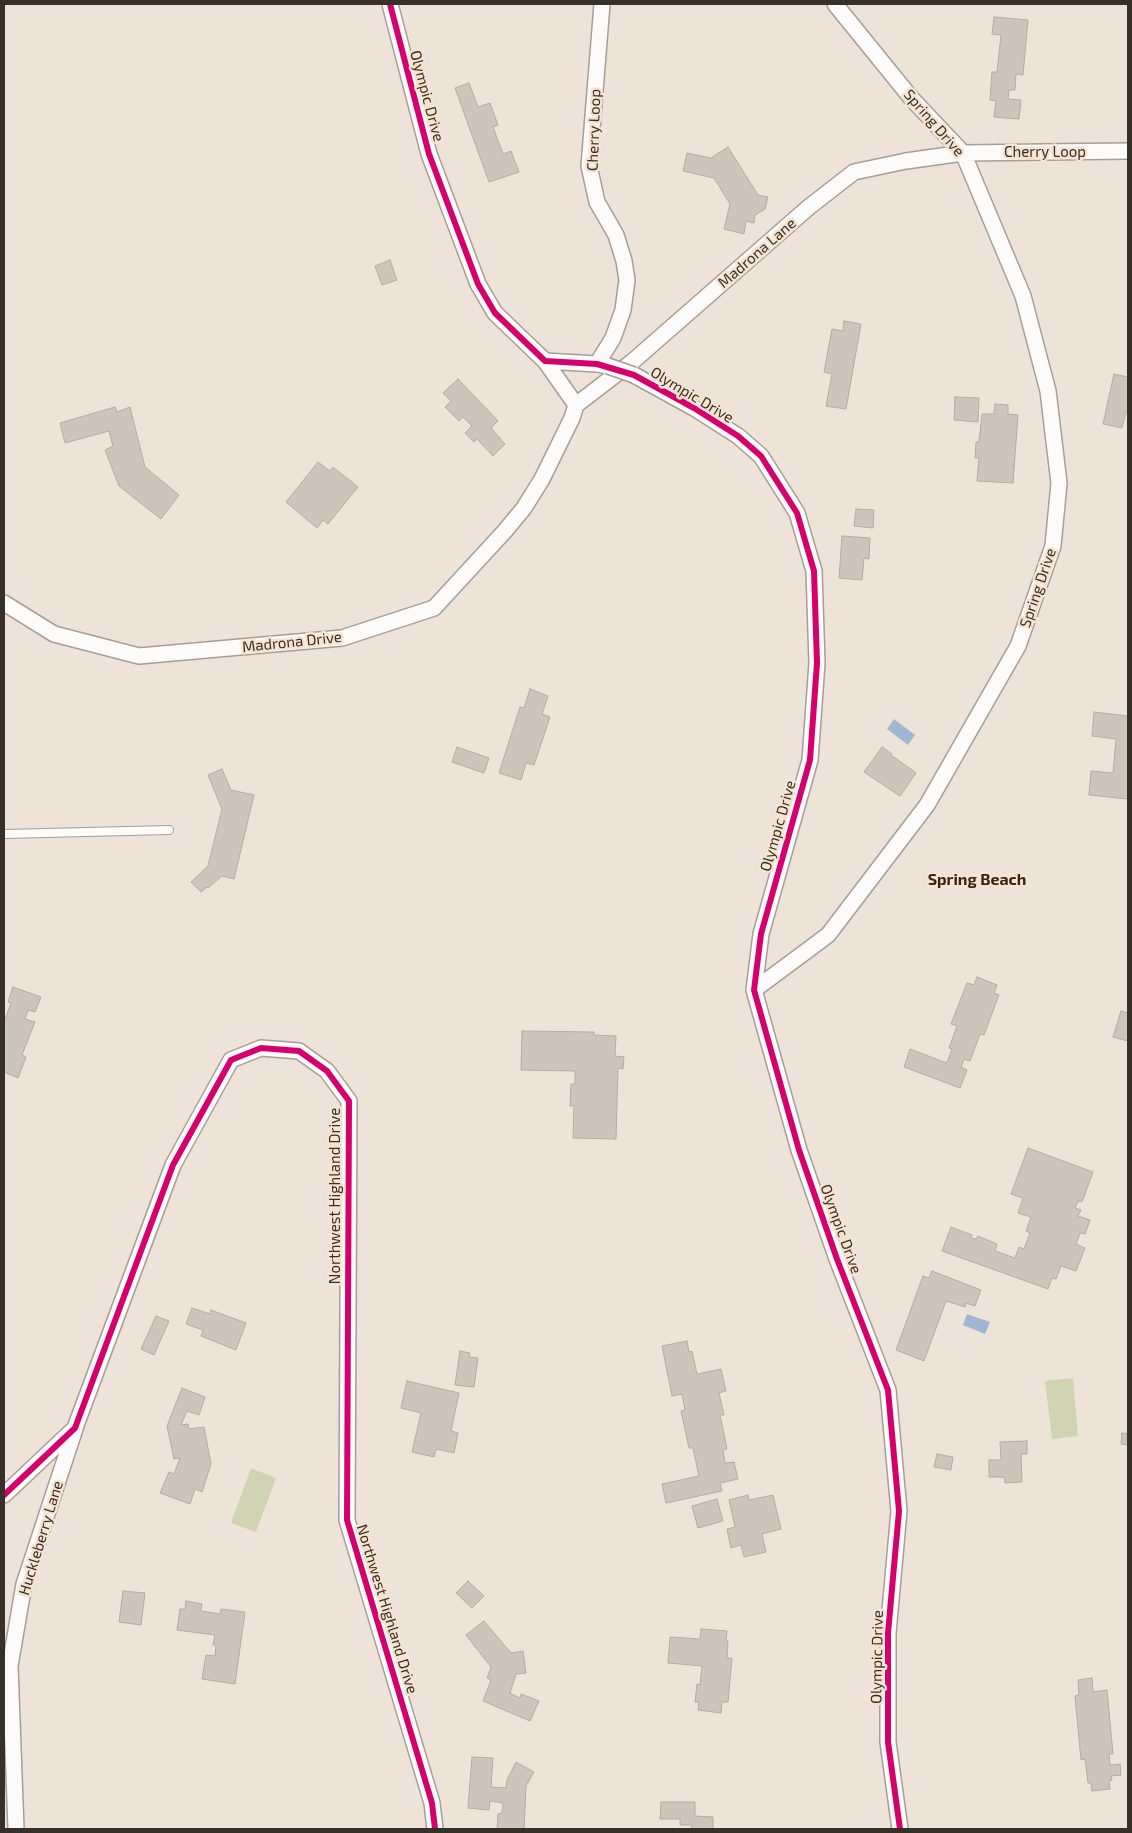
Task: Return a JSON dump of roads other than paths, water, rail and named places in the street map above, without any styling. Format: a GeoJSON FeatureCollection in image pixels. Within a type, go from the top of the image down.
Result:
{"type":"FeatureCollection","features":[{"type":"Feature","properties":{"kind":"street","name":"Olympic Drive"},"geometry":{"type":"LineString","coordinates":[[390,4],[429,154],[478,284],[495,313],[545,361],[603,365],[634,375],[738,436],[761,456],[796,513],[814,570],[817,663],[810,760],[761,934],[754,990],[799,1150],[837,1259],[888,1390],[899,1511],[888,1633],[888,1742],[900,1829]]}},
{"type":"Feature","properties":{"kind":"street","name":"Cherry Loop"},"geometry":{"type":"LineString","coordinates":[[602,4],[589,166],[597,202],[616,235],[624,261],[627,280],[623,310],[603,365]]}},
{"type":"Feature","properties":{"kind":"street","name":"Spring Drive"},"geometry":{"type":"LineString","coordinates":[[754,990],[828,935],[927,805],[1018,646],[1053,546],[1059,483],[1048,391],[1023,296],[963,153],[912,99],[835,4]]}},
{"type":"Feature","properties":{"kind":"street","name":"Cherry Loop"},"geometry":{"type":"LineString","coordinates":[[963,153],[1128,151]]}},
{"type":"Feature","properties":{"kind":"street","name":"Madrona Lane"},"geometry":{"type":"LineString","coordinates":[[576,405],[632,362],[809,207],[854,172],[906,161],[963,153]]}},
{"type":"Feature","properties":{"kind":"street"},"geometry":{"type":"LineString","coordinates":[[545,361],[576,405]]}},
{"type":"Feature","properties":{"kind":"street","name":"Madrona Drive"},"geometry":{"type":"LineString","coordinates":[[4,603],[54,634],[139,656],[342,638],[434,608],[524,508],[542,478],[572,418],[576,405]]}},
{"type":"Feature","properties":{"kind":"street","name":"Northwest Highland Drive"},"geometry":{"type":"LineString","coordinates":[[4,1495],[75,1428],[173,1165],[231,1060],[261,1048],[299,1051],[327,1071],[349,1102],[348,1520],[432,1803],[435,1829]]}},
{"type":"Feature","properties":{"kind":"street","name":"Huckleberry Lane"},"geometry":{"type":"LineString","coordinates":[[16,1829],[10,1666],[24,1584],[75,1428]]}},
{"type":"Feature","properties":{"kind":"lane"},"geometry":{"type":"LineString","coordinates":[[4,834],[169,830]]}},
{"type":"Feature","properties":{"kind":"water"},"geometry":{"type":"Polygon","coordinates":[[[894,719],[915,735],[908,745],[887,729],[894,719]]]}},
{"type":"Feature","properties":{"kind":"water"},"geometry":{"type":"Polygon","coordinates":[[[967,1314],[990,1322],[985,1334],[963,1325],[967,1314]]]}},
{"type":"Feature","properties":{"kind":"district","name":"Spring Beach"},"geometry":{"type":"Point","coordinates":[977,880]}}]}
